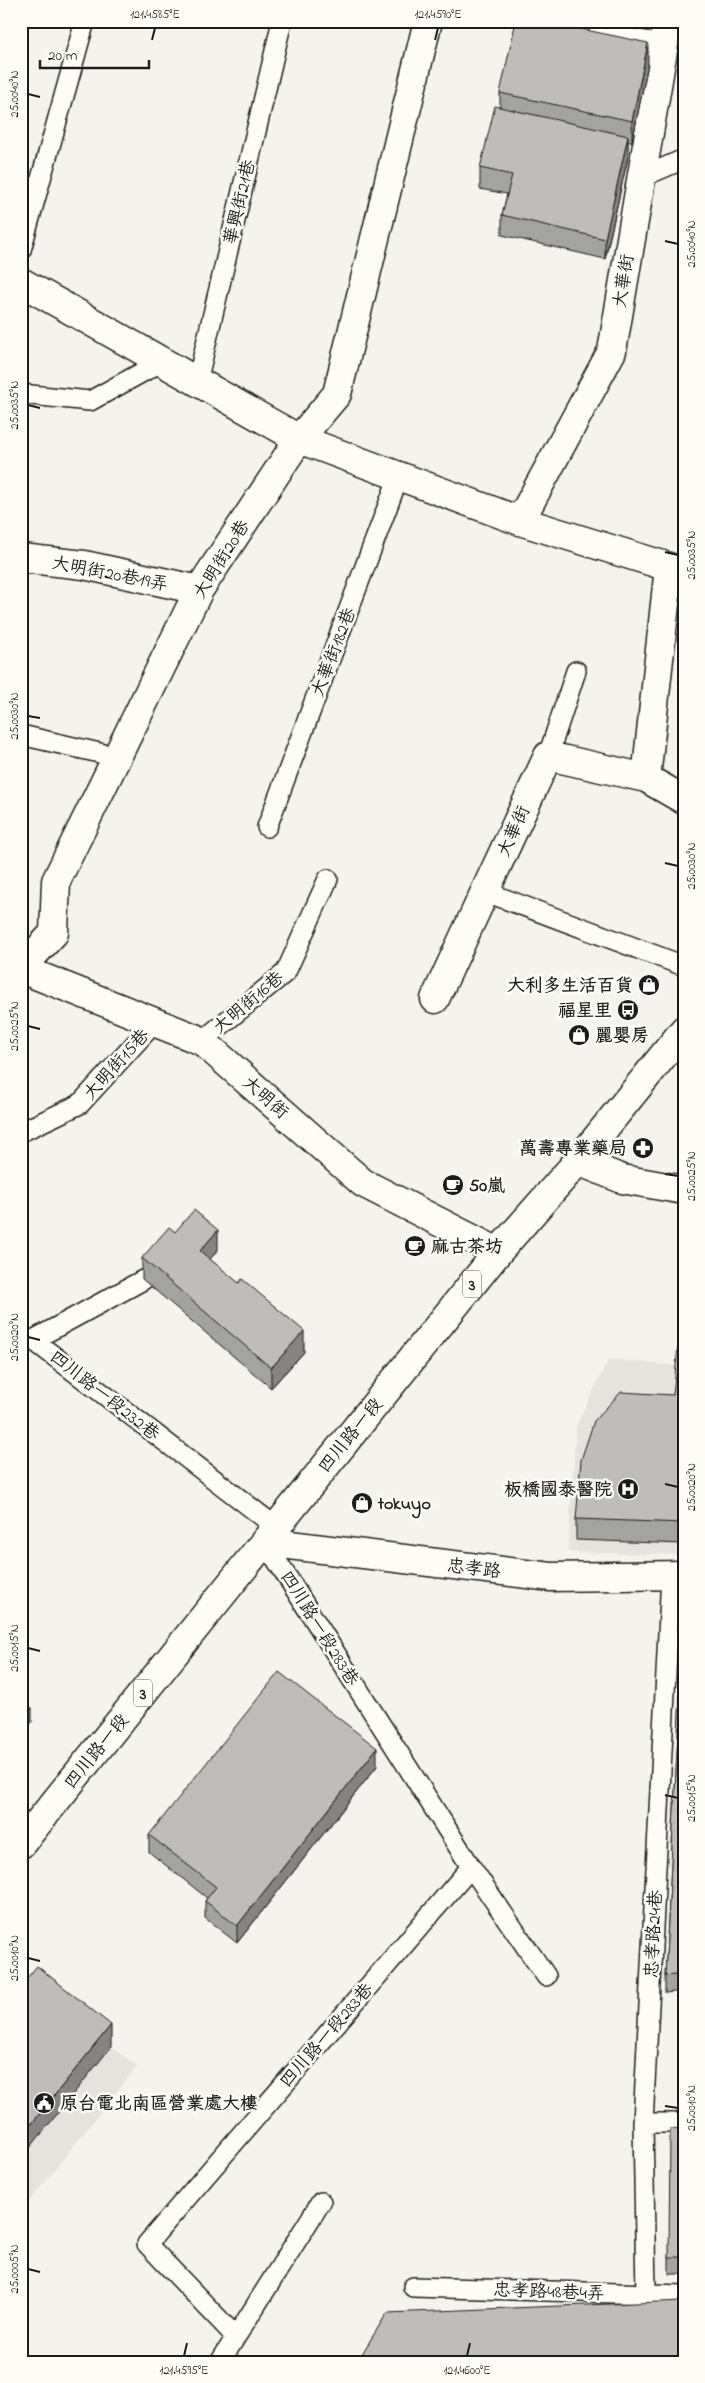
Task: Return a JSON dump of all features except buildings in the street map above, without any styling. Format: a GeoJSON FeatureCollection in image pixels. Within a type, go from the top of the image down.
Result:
{"type":"FeatureCollection","features":[{"type":"Feature","properties":{"kind":"street","name":"大明街20巷"},"geometry":{"type":"LineString","coordinates":[[21,968],[54,933],[56,881],[199,590],[299,439],[337,394],[428,21]]}},
{"type":"Feature","properties":{"kind":"street","name":"大華街"},"geometry":{"type":"LineString","coordinates":[[520,521],[612,351],[666,33]]}},
{"type":"Feature","properties":{"kind":"street"},"geometry":{"type":"LineString","coordinates":[[21,282],[299,439],[520,521],[669,567],[646,778]]}},
{"type":"Feature","properties":{"kind":"street","name":"大明街20巷19弄"},"geometry":{"type":"LineString","coordinates":[[21,558],[84,565],[199,590]]}},
{"type":"Feature","properties":{"kind":"street"},"geometry":{"type":"LineString","coordinates":[[548,756],[646,778],[684,800]]}},
{"type":"Feature","properties":{"kind":"street","name":"大華街"},"geometry":{"type":"LineString","coordinates":[[436,999],[548,756]]}},
{"type":"Feature","properties":{"kind":"street","name":"大明街"},"geometry":{"type":"LineString","coordinates":[[21,968],[202,1040],[363,1183],[498,1252]]}},
{"type":"Feature","properties":{"kind":"street","name":"四川路一段"},"geometry":{"type":"LineString","coordinates":[[21,1844],[498,1252],[578,1162],[684,1030]]}},
{"type":"Feature","properties":{"kind":"street"},"geometry":{"type":"LineString","coordinates":[[578,1162],[622,1179],[684,1190]]}},
{"type":"Feature","properties":{"kind":"street","name":"忠孝路"},"geometry":{"type":"LineString","coordinates":[[270,1534],[551,1577],[677,1575]]}},
{"type":"Feature","properties":{"kind":"lane"},"geometry":{"type":"LineString","coordinates":[[21,250],[86,21]]}},
{"type":"Feature","properties":{"kind":"lane","name":"華興街21巷"},"geometry":{"type":"LineString","coordinates":[[197,382],[282,21]]}},
{"type":"Feature","properties":{"kind":"lane"},"geometry":{"type":"LineString","coordinates":[[549,21],[666,33]]}},
{"type":"Feature","properties":{"kind":"lane"},"geometry":{"type":"LineString","coordinates":[[640,178],[684,159]]}},
{"type":"Feature","properties":{"kind":"lane"},"geometry":{"type":"LineString","coordinates":[[21,394],[90,401],[161,362]]}},
{"type":"Feature","properties":{"kind":"lane","name":"大華街182巷"},"geometry":{"type":"LineString","coordinates":[[267,827],[399,476]]}},
{"type":"Feature","properties":{"kind":"lane"},"geometry":{"type":"LineString","coordinates":[[548,756],[576,671]]}},
{"type":"Feature","properties":{"kind":"lane"},"geometry":{"type":"LineString","coordinates":[[21,734],[117,757]]}},
{"type":"Feature","properties":{"kind":"lane","name":"大明街16巷"},"geometry":{"type":"LineString","coordinates":[[202,1040],[286,972],[328,879]]}},
{"type":"Feature","properties":{"kind":"lane"},"geometry":{"type":"LineString","coordinates":[[486,892],[684,966]]}},
{"type":"Feature","properties":{"kind":"lane","name":"大明街15巷"},"geometry":{"type":"LineString","coordinates":[[21,1132],[80,1104],[155,1022]]}},
{"type":"Feature","properties":{"kind":"lane","name":"四川路一段232巷"},"geometry":{"type":"LineString","coordinates":[[143,1280],[33,1340],[270,1534]]}},
{"type":"Feature","properties":{"kind":"lane","name":"四川路一段283巷"},"geometry":{"type":"LineString","coordinates":[[270,1534],[471,1867],[546,1976]]}},
{"type":"Feature","properties":{"kind":"lane","name":"忠孝路24巷"},"geometry":{"type":"LineString","coordinates":[[646,2294],[643,2123],[677,1575]]}},
{"type":"Feature","properties":{"kind":"lane","name":"四川路一段283巷"},"geometry":{"type":"LineString","coordinates":[[235,2336],[147,2244],[471,1867]]}},
{"type":"Feature","properties":{"kind":"lane"},"geometry":{"type":"LineString","coordinates":[[643,2123],[684,2123]]}},
{"type":"Feature","properties":{"kind":"lane"},"geometry":{"type":"LineString","coordinates":[[220,2362],[321,2202]]}},
{"type":"Feature","properties":{"kind":"lane","name":"忠孝路48巷4弄"},"geometry":{"type":"LineString","coordinates":[[413,2287],[684,2295]]}},
{"type":"Feature","properties":{"kind":"shaded area","name":"板橋國泰醫院"},"geometry":{"type":"Polygon","coordinates":[[[609,1359],[684,1367],[684,1555],[568,1552],[576,1426],[609,1359]]]}},
{"type":"Feature","properties":{"kind":"shaded area"},"geometry":{"type":"Polygon","coordinates":[[[21,1996],[111,2047],[137,2066],[21,2212],[21,1996]]]}},
{"type":"Feature","properties":{"kind":"place","name":"大利多生活百貨"},"geometry":{"type":"Point","coordinates":[649,985]}},
{"type":"Feature","properties":{"kind":"place","name":"福星里"},"geometry":{"type":"Point","coordinates":[628,1010]}},
{"type":"Feature","properties":{"kind":"place","name":"麗嬰房"},"geometry":{"type":"Point","coordinates":[579,1035]}},
{"type":"Feature","properties":{"kind":"place","name":"萬壽專業藥局"},"geometry":{"type":"Point","coordinates":[643,1148]}},
{"type":"Feature","properties":{"kind":"place","name":"50嵐"},"geometry":{"type":"Point","coordinates":[453,1185]}},
{"type":"Feature","properties":{"kind":"place","name":"麻古茶坊"},"geometry":{"type":"Point","coordinates":[415,1246]}},
{"type":"Feature","properties":{"kind":"place","name":"板橋國泰醫院"},"geometry":{"type":"Point","coordinates":[628,1489]}},
{"type":"Feature","properties":{"kind":"place","name":"tokuyo"},"geometry":{"type":"Point","coordinates":[362,1503]}},
{"type":"Feature","properties":{"kind":"place","name":"原台電北南區營業處大樓"},"geometry":{"type":"Point","coordinates":[44,2103]}}]}
